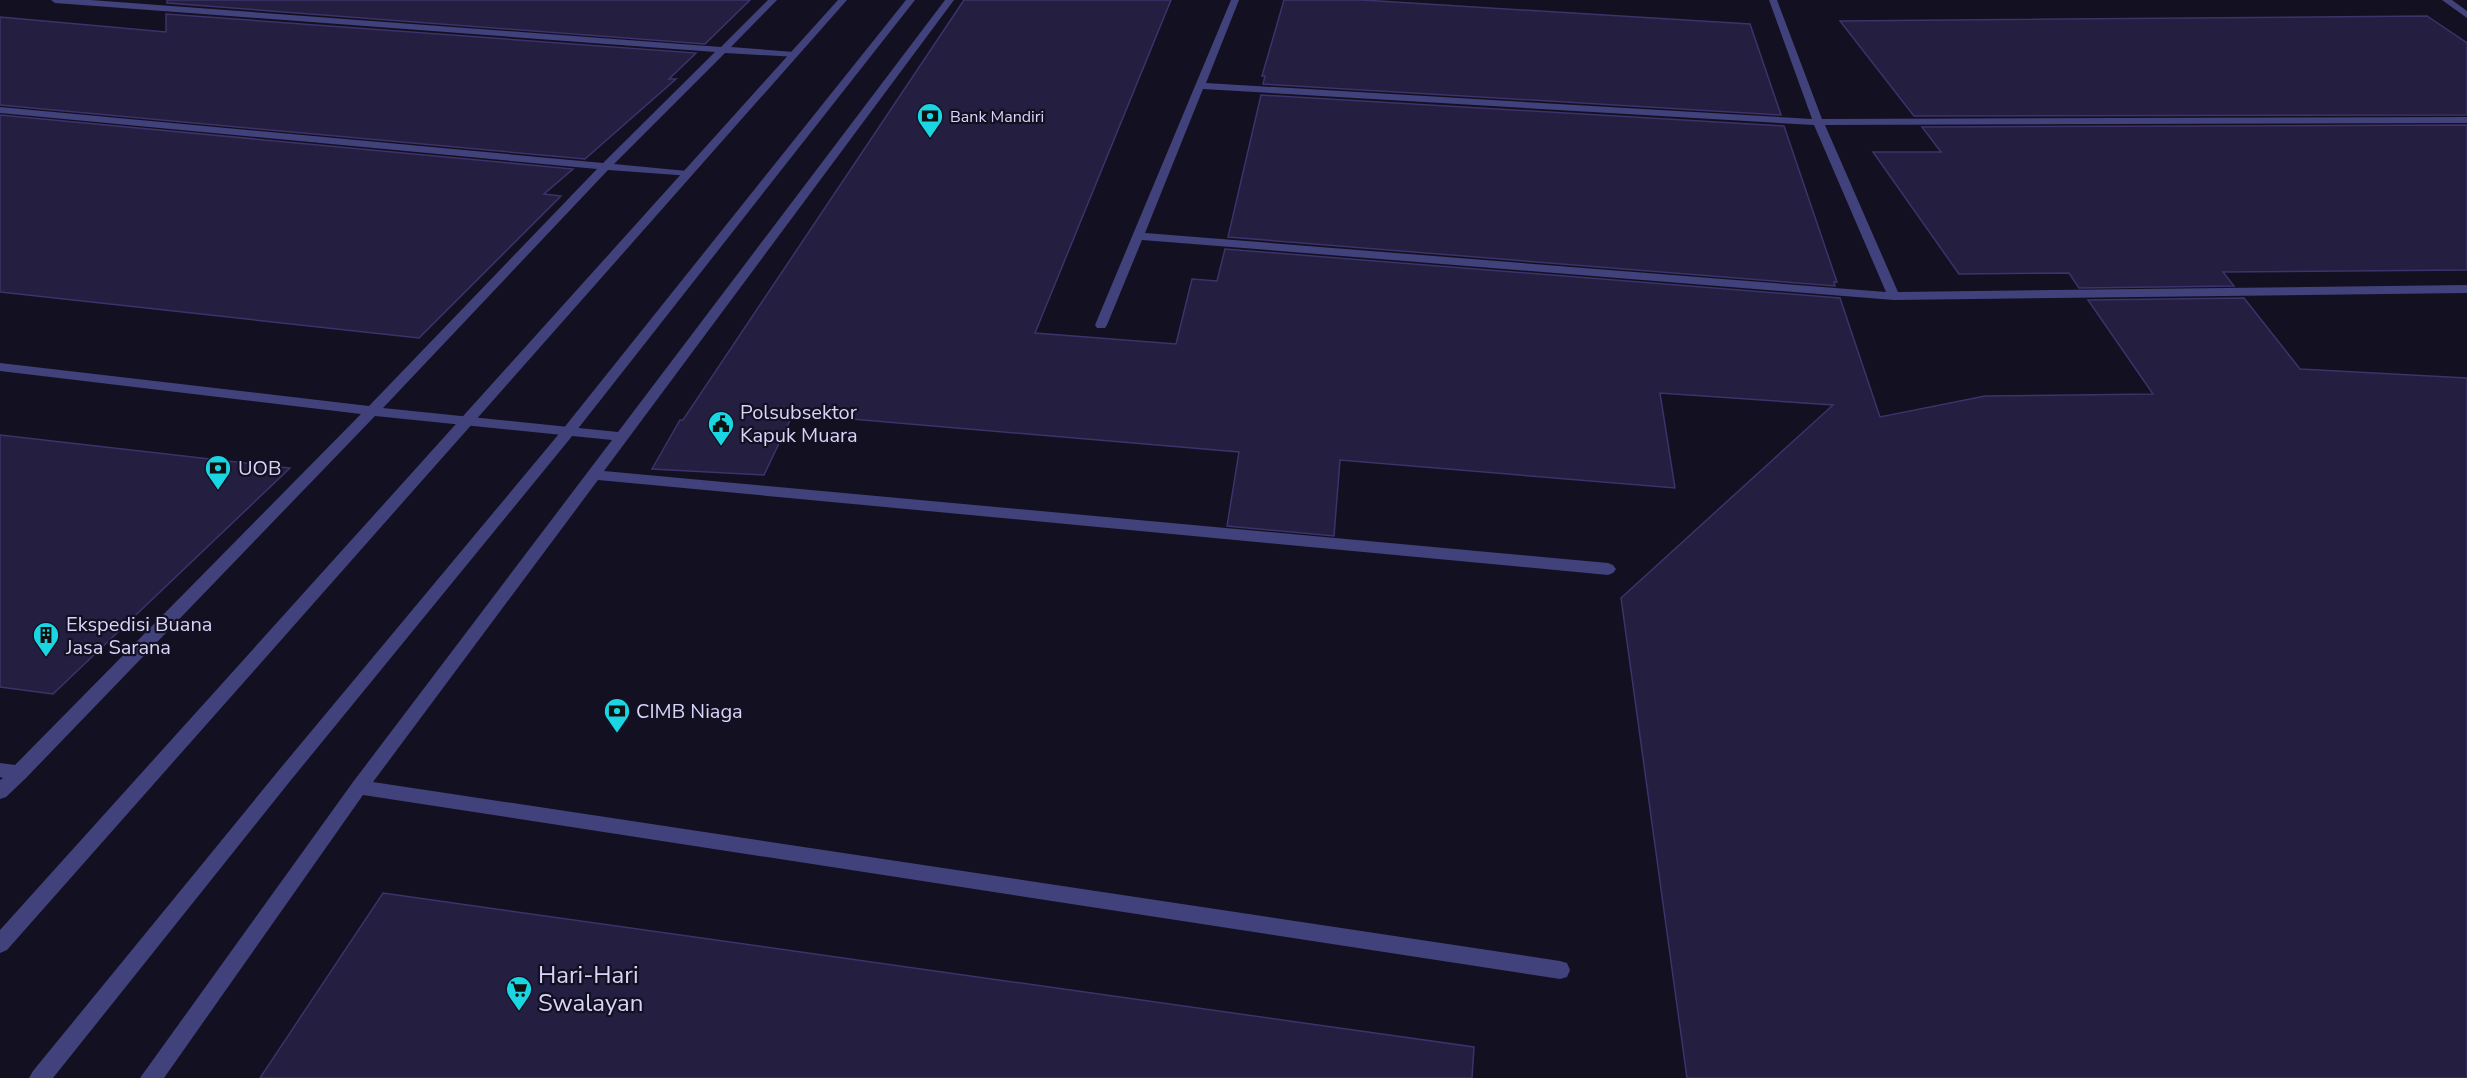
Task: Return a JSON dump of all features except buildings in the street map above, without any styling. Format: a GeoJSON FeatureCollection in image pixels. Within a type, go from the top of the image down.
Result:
{"type":"FeatureCollection","features":[{"type":"Feature","properties":{"kind":"street"},"geometry":{"type":"LineString","coordinates":[[55,0],[794,55]]}},
{"type":"Feature","properties":{"kind":"street"},"geometry":{"type":"LineString","coordinates":[[0,792],[372,411],[604,168],[773,0]]}},
{"type":"Feature","properties":{"kind":"street"},"geometry":{"type":"LineString","coordinates":[[0,944],[469,422],[843,0]]}},
{"type":"Feature","properties":{"kind":"street"},"geometry":{"type":"LineString","coordinates":[[40,1078],[292,766],[568,432],[911,0]]}},
{"type":"Feature","properties":{"kind":"street"},"geometry":{"type":"LineString","coordinates":[[151,1078],[359,787],[950,0]]}},
{"type":"Feature","properties":{"kind":"street"},"geometry":{"type":"LineString","coordinates":[[1101,326],[1234,0]]}},
{"type":"Feature","properties":{"kind":"street"},"geometry":{"type":"LineString","coordinates":[[1773,0],[1818,122],[1894,296]]}},
{"type":"Feature","properties":{"kind":"street"},"geometry":{"type":"LineString","coordinates":[[2446,0],[2467,15]]}},
{"type":"Feature","properties":{"kind":"street"},"geometry":{"type":"LineString","coordinates":[[1200,86],[1818,122],[2467,120]]}},
{"type":"Feature","properties":{"kind":"street"},"geometry":{"type":"LineString","coordinates":[[0,110],[687,174]]}},
{"type":"Feature","properties":{"kind":"street"},"geometry":{"type":"LineString","coordinates":[[1138,236],[1894,296],[2467,289]]}},
{"type":"Feature","properties":{"kind":"street"},"geometry":{"type":"LineString","coordinates":[[0,367],[469,422],[623,437]]}},
{"type":"Feature","properties":{"kind":"street"},"geometry":{"type":"LineString","coordinates":[[595,475],[1608,569]]}},
{"type":"Feature","properties":{"kind":"street"},"geometry":{"type":"LineString","coordinates":[[0,770],[20,773]]}},
{"type":"Feature","properties":{"kind":"street"},"geometry":{"type":"LineString","coordinates":[[359,787],[1560,970]]}},
{"type":"Feature","properties":{"kind":"place","name":"Bank Mandiri"},"geometry":{"type":"Point","coordinates":[930,139]}},
{"type":"Feature","properties":{"kind":"place","name":"Polsubsektor Kapuk Muara"},"geometry":{"type":"Point","coordinates":[721,447]}},
{"type":"Feature","properties":{"kind":"place","name":"UOB"},"geometry":{"type":"Point","coordinates":[218,491]}},
{"type":"Feature","properties":{"kind":"place","name":"Ekspedisi Buana Jasa Sarana"},"geometry":{"type":"Point","coordinates":[46,658]}},
{"type":"Feature","properties":{"kind":"place","name":"CIMB Niaga"},"geometry":{"type":"Point","coordinates":[617,734]}},
{"type":"Feature","properties":{"kind":"place","name":"Hari-Hari Swalayan"},"geometry":{"type":"Point","coordinates":[519,1012]}}]}
